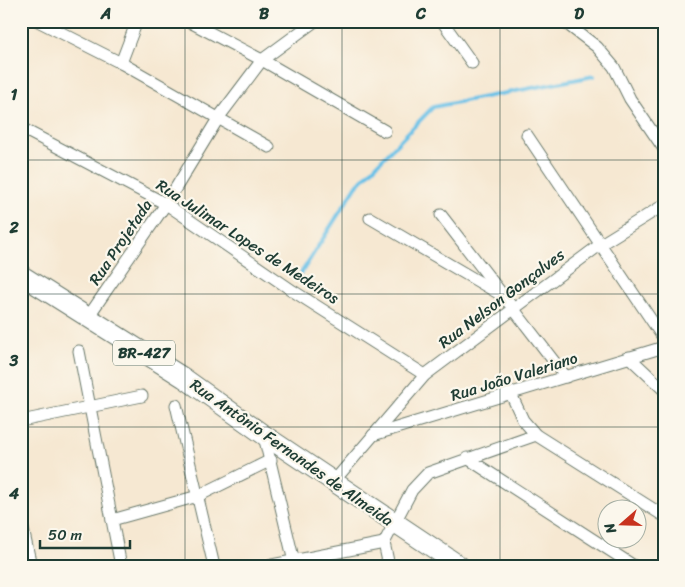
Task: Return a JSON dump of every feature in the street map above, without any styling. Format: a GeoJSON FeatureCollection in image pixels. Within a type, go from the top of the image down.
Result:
{"type":"FeatureCollection","features":[{"type":"Feature","properties":{"kind":"highway","name":"Rua Antônio Fernandes de Almeida"},"geometry":{"type":"LineString","coordinates":[[21,275],[184,378],[264,435],[460,566]]}},
{"type":"Feature","properties":{"kind":"street"},"geometry":{"type":"LineString","coordinates":[[38,21],[121,63],[269,147]]}},
{"type":"Feature","properties":{"kind":"street"},"geometry":{"type":"LineString","coordinates":[[121,63],[137,21]]}},
{"type":"Feature","properties":{"kind":"street"},"geometry":{"type":"LineString","coordinates":[[188,21],[262,60],[385,131]]}},
{"type":"Feature","properties":{"kind":"street","name":"Rua Projetada"},"geometry":{"type":"LineString","coordinates":[[88,317],[166,204],[219,117],[262,60],[314,21]]}},
{"type":"Feature","properties":{"kind":"street"},"geometry":{"type":"LineString","coordinates":[[442,21],[472,63]]}},
{"type":"Feature","properties":{"kind":"street"},"geometry":{"type":"LineString","coordinates":[[563,21],[597,47],[610,62],[630,99],[664,149]]}},
{"type":"Feature","properties":{"kind":"street","name":"Rua Julimar Lopes de Medeiros"},"geometry":{"type":"LineString","coordinates":[[21,128],[166,204],[293,291],[425,375]]}},
{"type":"Feature","properties":{"kind":"street"},"geometry":{"type":"LineString","coordinates":[[527,135],[664,339]]}},
{"type":"Feature","properties":{"kind":"street","name":"Rua Nelson Gonçalves"},"geometry":{"type":"LineString","coordinates":[[334,481],[425,375],[601,244],[664,205]]}},
{"type":"Feature","properties":{"kind":"street"},"geometry":{"type":"LineString","coordinates":[[441,215],[566,377]]}},
{"type":"Feature","properties":{"kind":"street"},"geometry":{"type":"LineString","coordinates":[[370,218],[504,297]]}},
{"type":"Feature","properties":{"kind":"street","name":"Rua João Valeriano"},"geometry":{"type":"LineString","coordinates":[[373,435],[664,347]]}},
{"type":"Feature","properties":{"kind":"street"},"geometry":{"type":"LineString","coordinates":[[79,351],[121,566]]}},
{"type":"Feature","properties":{"kind":"street"},"geometry":{"type":"LineString","coordinates":[[629,358],[664,390]]}},
{"type":"Feature","properties":{"kind":"street"},"geometry":{"type":"LineString","coordinates":[[511,394],[523,420],[536,435],[664,516]]}},
{"type":"Feature","properties":{"kind":"street"},"geometry":{"type":"LineString","coordinates":[[21,421],[142,396]]}},
{"type":"Feature","properties":{"kind":"street"},"geometry":{"type":"LineString","coordinates":[[176,405],[214,566]]}},
{"type":"Feature","properties":{"kind":"street"},"geometry":{"type":"LineString","coordinates":[[264,435],[295,564]]}},
{"type":"Feature","properties":{"kind":"street"},"geometry":{"type":"LineString","coordinates":[[390,566],[384,543],[393,522],[412,490],[428,473],[536,435]]}},
{"type":"Feature","properties":{"kind":"street"},"geometry":{"type":"LineString","coordinates":[[467,458],[634,566]]}},
{"type":"Feature","properties":{"kind":"street"},"geometry":{"type":"LineString","coordinates":[[112,520],[198,496],[271,460]]}},
{"type":"Feature","properties":{"kind":"street"},"geometry":{"type":"LineString","coordinates":[[21,520],[31,566]]}},
{"type":"Feature","properties":{"kind":"street"},"geometry":{"type":"LineString","coordinates":[[267,566],[295,564],[384,543]]}},
{"type":"Feature","properties":{"kind":"waterway"},"geometry":{"type":"LineString","coordinates":[[298,278],[357,185],[433,107],[594,76]]}}]}
